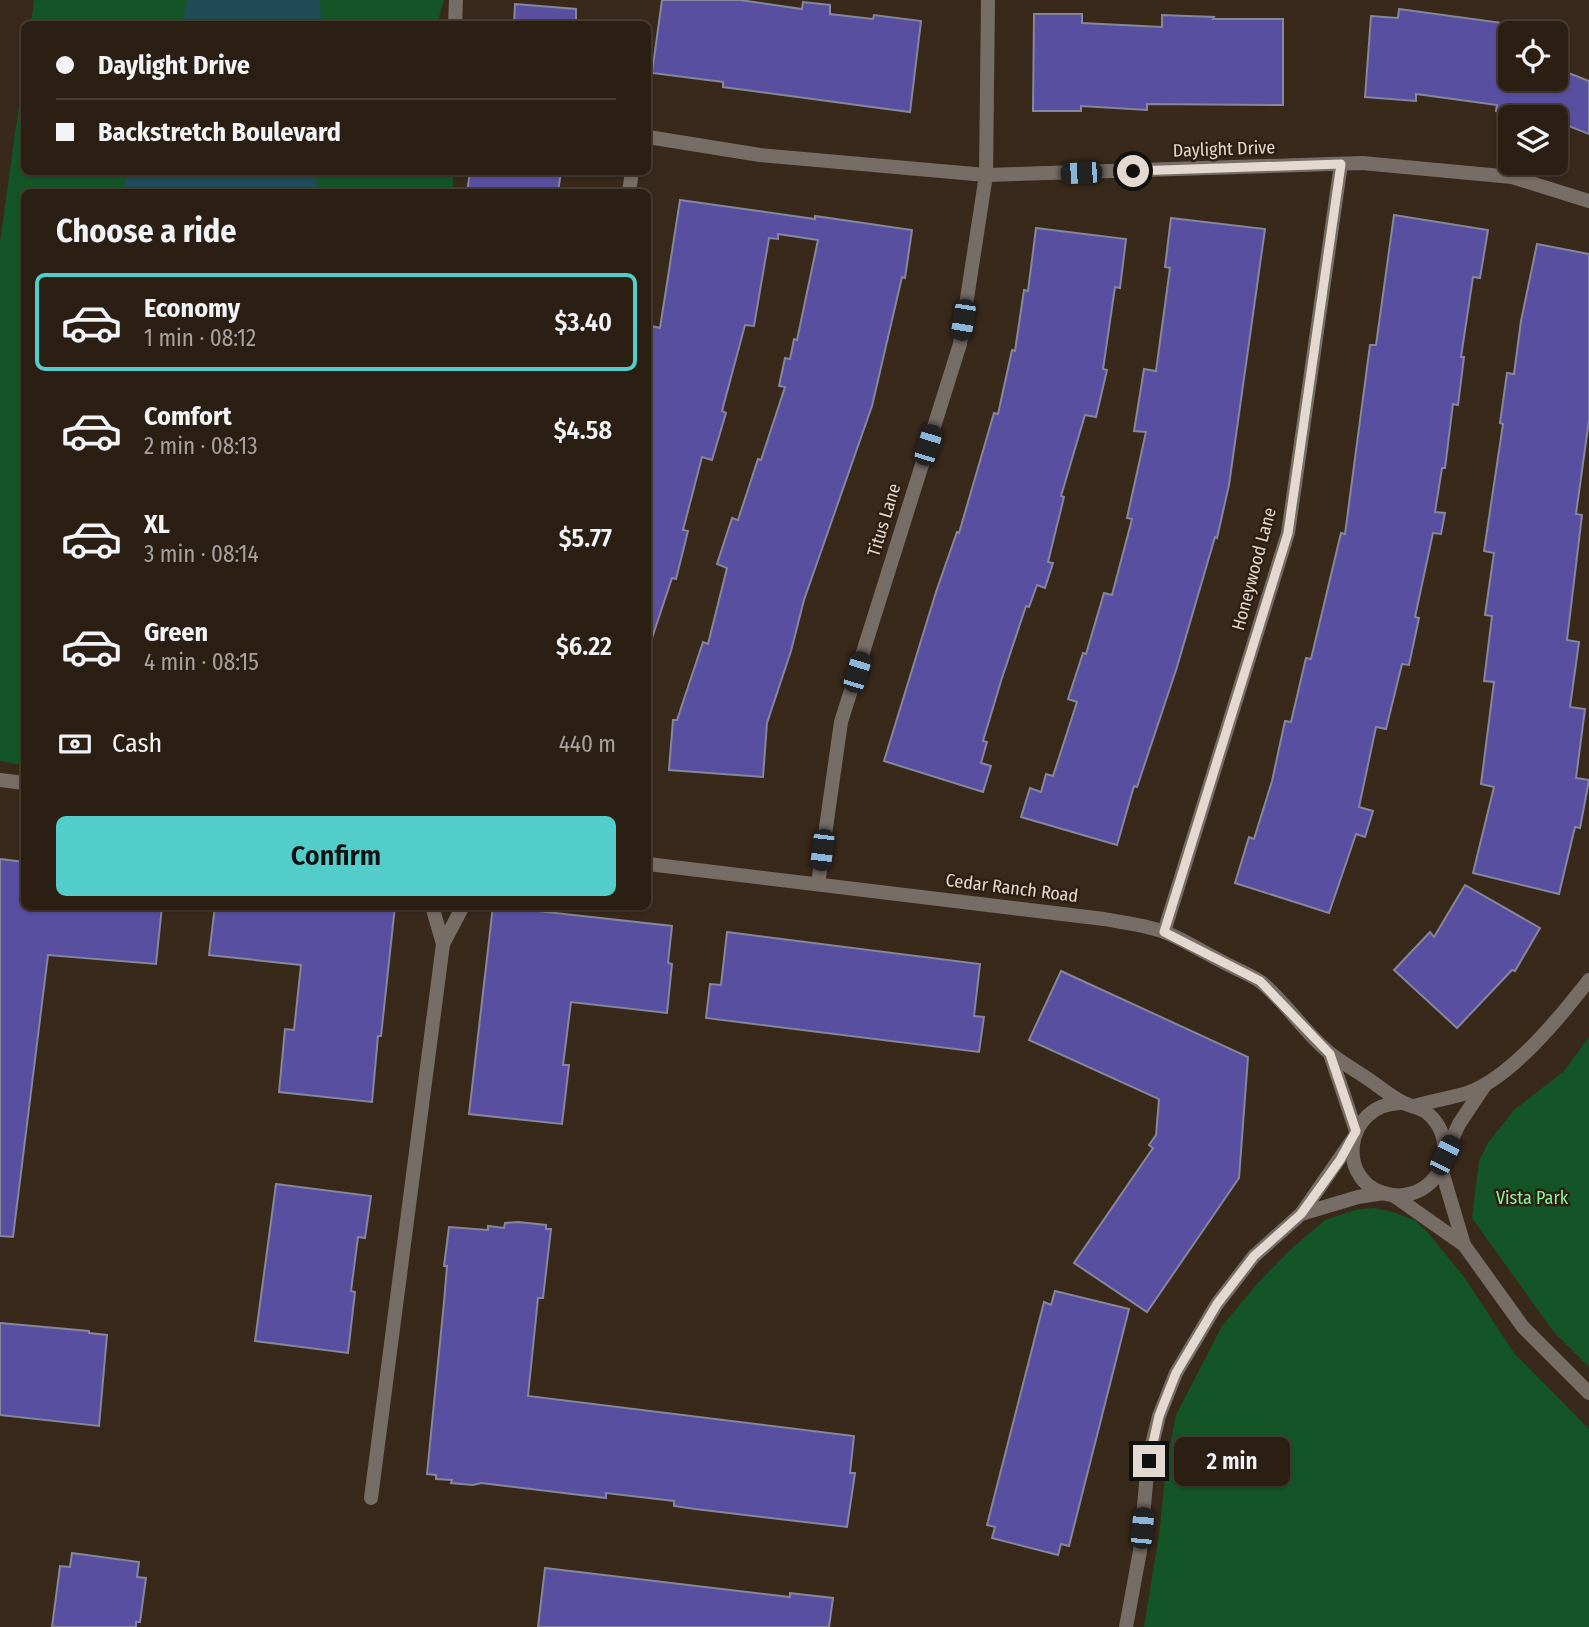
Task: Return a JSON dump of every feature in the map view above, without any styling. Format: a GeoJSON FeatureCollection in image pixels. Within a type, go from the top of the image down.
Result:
{"type":"FeatureCollection","features":[{"type":"Feature","properties":{"kind":"street"},"geometry":{"type":"LineString","coordinates":[[455,21],[456,0]]}},
{"type":"Feature","properties":{"kind":"street","name":"Titus Lane"},"geometry":{"type":"LineString","coordinates":[[818,884],[841,722],[960,344],[986,175],[988,0]]}},
{"type":"Feature","properties":{"kind":"street","name":"Daylight Drive"},"geometry":{"type":"LineString","coordinates":[[651,137],[760,155],[986,175],[1362,163],[1512,177],[1589,201]]}},
{"type":"Feature","properties":{"kind":"street","name":"Honeywood Lane"},"geometry":{"type":"LineString","coordinates":[[1164,932],[1288,533],[1341,164]]}},
{"type":"Feature","properties":{"kind":"street"},"geometry":{"type":"LineString","coordinates":[[0,780],[21,783]]}},
{"type":"Feature","properties":{"kind":"street","name":"Cedar Ranch Road"},"geometry":{"type":"LineString","coordinates":[[651,864],[1104,919],[1164,932],[1260,981],[1330,1054],[1409,1105]]}},
{"type":"Feature","properties":{"kind":"street"},"geometry":{"type":"LineString","coordinates":[[433,910],[443,944]]}},
{"type":"Feature","properties":{"kind":"street"},"geometry":{"type":"LineString","coordinates":[[371,1498],[443,944],[461,910]]}},
{"type":"Feature","properties":{"kind":"street"},"geometry":{"type":"LineString","coordinates":[[1126,1627],[1140,1551],[1149,1461],[1159,1416],[1176,1373],[1217,1304],[1254,1256],[1301,1214],[1361,1123],[1375,1109],[1384,1105],[1409,1105],[1468,1092],[1486,1084],[1517,1060],[1552,1025],[1589,980]]}},
{"type":"Feature","properties":{"kind":"street","name":"Cedar Ranch Road"},"geometry":{"type":"LineString","coordinates":[[1330,1054],[1355,1135]]}},
{"type":"Feature","properties":{"kind":"street"},"geometry":{"type":"LineString","coordinates":[[1301,1214],[1358,1197],[1403,1195],[1430,1184],[1459,1124],[1486,1084]]}},
{"type":"Feature","properties":{"kind":"street"},"geometry":{"type":"LineString","coordinates":[[1409,1105],[1423,1110],[1438,1125],[1445,1144],[1443,1161],[1464,1245]]}},
{"type":"Feature","properties":{"kind":"street"},"geometry":{"type":"LineString","coordinates":[[1355,1135],[1353,1158],[1367,1183],[1389,1194],[1464,1245],[1523,1327],[1589,1393]]}},
{"type":"Feature","properties":{"kind":"green space"},"geometry":{"type":"Polygon","coordinates":[[[34,0],[444,0],[438,21],[31,21],[34,0]]]}},
{"type":"Feature","properties":{"kind":"green space"},"geometry":{"type":"Polygon","coordinates":[[[21,91],[21,175],[454,175],[452,189],[21,189],[21,764],[0,761],[0,242],[21,91]]]}},
{"type":"Feature","properties":{"kind":"green space","name":"Vista Park"},"geometry":{"type":"Polygon","coordinates":[[[1589,1037],[1589,1367],[1553,1331],[1472,1218],[1479,1161],[1488,1143],[1514,1110],[1564,1071],[1589,1037]]]}},
{"type":"Feature","properties":{"kind":"green space"},"geometry":{"type":"Polygon","coordinates":[[[1374,1208],[1416,1221],[1429,1234],[1464,1277],[1514,1353],[1589,1429],[1589,1627],[1144,1627],[1159,1535],[1166,1467],[1176,1415],[1222,1326],[1290,1250],[1325,1220],[1355,1210],[1374,1208]]]}},
{"type":"Feature","properties":{"kind":"water"},"geometry":{"type":"Polygon","coordinates":[[[187,0],[320,0],[321,21],[183,21],[187,0]]]}},
{"type":"Feature","properties":{"kind":"water"},"geometry":{"type":"Polygon","coordinates":[[[126,175],[315,175],[318,189],[124,189],[126,175]]]}},
{"type":"Feature","properties":{"kind":"building"},"geometry":{"type":"Polygon","coordinates":[[[662,0],[740,0],[802,9],[803,2],[830,5],[830,14],[873,19],[874,15],[921,21],[910,112],[723,87],[723,82],[652,73],[662,0]]]}},
{"type":"Feature","properties":{"kind":"building"},"geometry":{"type":"Polygon","coordinates":[[[515,4],[576,9],[576,21],[514,21],[515,4]]]}},
{"type":"Feature","properties":{"kind":"building"},"geometry":{"type":"Polygon","coordinates":[[[1399,9],[1498,22],[1498,91],[1568,91],[1568,73],[1589,81],[1589,134],[1568,126],[1568,105],[1498,105],[1498,111],[1497,105],[1416,94],[1416,101],[1365,97],[1371,16],[1398,18],[1399,9]]]}},
{"type":"Feature","properties":{"kind":"building"},"geometry":{"type":"Polygon","coordinates":[[[1034,14],[1082,14],[1082,23],[1162,27],[1162,15],[1214,17],[1213,19],[1283,19],[1283,105],[1147,104],[1147,110],[1081,106],[1081,111],[1033,111],[1034,14]]]}},
{"type":"Feature","properties":{"kind":"building"},"geometry":{"type":"Polygon","coordinates":[[[470,175],[561,175],[558,189],[467,189],[470,175]]]}},
{"type":"Feature","properties":{"kind":"building"},"geometry":{"type":"Polygon","coordinates":[[[680,200],[912,230],[905,278],[902,277],[872,406],[804,600],[791,651],[767,723],[763,777],[669,770],[673,720],[677,720],[703,642],[708,644],[727,568],[717,564],[732,518],[738,520],[785,387],[779,386],[785,358],[790,359],[794,339],[797,340],[818,240],[778,234],[778,239],[769,238],[754,326],[745,325],[722,411],[726,413],[712,460],[702,457],[683,530],[688,531],[676,579],[672,578],[651,641],[651,331],[652,326],[660,328],[680,200]]]}},
{"type":"Feature","properties":{"kind":"building"},"geometry":{"type":"Polygon","coordinates":[[[1394,215],[1488,230],[1480,278],[1473,277],[1461,357],[1464,357],[1458,405],[1453,404],[1445,468],[1442,468],[1435,512],[1445,513],[1441,534],[1433,533],[1415,617],[1419,618],[1409,665],[1402,664],[1386,729],[1376,727],[1359,807],[1373,811],[1365,837],[1356,834],[1329,913],[1235,883],[1249,837],[1254,839],[1272,781],[1285,721],[1291,722],[1306,658],[1311,659],[1341,533],[1345,534],[1370,345],[1376,345],[1394,215]]]}},
{"type":"Feature","properties":{"kind":"building"},"geometry":{"type":"Polygon","coordinates":[[[1171,218],[1265,229],[1229,485],[1217,538],[1215,537],[1177,667],[1137,787],[1134,786],[1117,845],[1021,817],[1030,788],[1041,792],[1046,774],[1053,776],[1077,702],[1068,699],[1083,653],[1086,654],[1104,593],[1112,595],[1132,519],[1127,518],[1146,432],[1134,431],[1144,369],[1156,371],[1170,268],[1165,267],[1171,218]]]}},
{"type":"Feature","properties":{"kind":"building"},"geometry":{"type":"Polygon","coordinates":[[[1036,228],[1126,239],[1120,288],[1115,287],[1103,369],[1107,370],[1096,417],[1085,415],[1061,496],[1064,497],[1048,562],[1053,563],[1045,588],[1037,585],[1029,607],[1026,606],[1001,681],[983,741],[987,742],[981,763],[991,766],[983,792],[884,761],[936,592],[957,532],[959,533],[994,413],[998,414],[1012,350],[1015,351],[1024,290],[1028,291],[1036,228]]]}},
{"type":"Feature","properties":{"kind":"building"},"geometry":{"type":"Polygon","coordinates":[[[1537,244],[1589,254],[1589,420],[1576,514],[1582,515],[1567,640],[1579,642],[1570,707],[1585,709],[1576,778],[1589,780],[1580,828],[1575,827],[1559,894],[1473,873],[1494,787],[1481,784],[1494,682],[1484,681],[1492,616],[1485,615],[1494,553],[1484,551],[1503,424],[1500,423],[1507,373],[1514,374],[1521,321],[1537,244]]]}},
{"type":"Feature","properties":{"kind":"building"},"geometry":{"type":"Polygon","coordinates":[[[0,859],[21,862],[21,910],[162,910],[156,964],[48,955],[13,1237],[0,1236],[0,859]]]}},
{"type":"Feature","properties":{"kind":"building"},"geometry":{"type":"Polygon","coordinates":[[[1465,885],[1540,928],[1515,971],[1512,970],[1457,1028],[1394,970],[1430,932],[1434,937],[1465,885]]]}},
{"type":"Feature","properties":{"kind":"building"},"geometry":{"type":"Polygon","coordinates":[[[215,910],[395,910],[372,1102],[279,1092],[285,1029],[294,1030],[301,965],[209,955],[215,910]]]}},
{"type":"Feature","properties":{"kind":"building"},"geometry":{"type":"Polygon","coordinates":[[[493,910],[529,910],[672,926],[668,963],[672,964],[667,1013],[571,1002],[563,1065],[569,1065],[562,1124],[469,1114],[493,910]]]}},
{"type":"Feature","properties":{"kind":"building"},"geometry":{"type":"Polygon","coordinates":[[[727,932],[980,964],[974,1016],[984,1017],[979,1052],[706,1018],[710,984],[721,985],[727,932]]]}},
{"type":"Feature","properties":{"kind":"building"},"geometry":{"type":"Polygon","coordinates":[[[1061,971],[1248,1057],[1239,1178],[1147,1312],[1074,1263],[1153,1148],[1149,1145],[1156,1135],[1159,1099],[1029,1040],[1061,971]]]}},
{"type":"Feature","properties":{"kind":"building"},"geometry":{"type":"Polygon","coordinates":[[[276,1184],[371,1196],[365,1238],[358,1237],[351,1291],[355,1292],[348,1353],[255,1341],[276,1184]]]}},
{"type":"Feature","properties":{"kind":"building"},"geometry":{"type":"Polygon","coordinates":[[[505,1223],[546,1225],[546,1229],[551,1229],[543,1298],[538,1298],[528,1396],[854,1436],[850,1473],[855,1473],[847,1527],[695,1509],[674,1506],[674,1501],[606,1493],[606,1498],[481,1483],[451,1483],[452,1480],[436,1479],[436,1475],[427,1474],[449,1227],[488,1230],[488,1226],[504,1228],[505,1223]]]}},
{"type":"Feature","properties":{"kind":"building"},"geometry":{"type":"Polygon","coordinates":[[[1055,1291],[1129,1309],[1069,1546],[1061,1544],[1058,1555],[992,1538],[995,1527],[987,1525],[1044,1302],[1051,1305],[1055,1291]]]}},
{"type":"Feature","properties":{"kind":"building"},"geometry":{"type":"Polygon","coordinates":[[[0,1323],[107,1335],[99,1426],[0,1415],[0,1323]]]}},
{"type":"Feature","properties":{"kind":"building"},"geometry":{"type":"Polygon","coordinates":[[[72,1553],[139,1562],[137,1577],[146,1578],[140,1622],[136,1622],[136,1627],[52,1627],[60,1566],[70,1567],[72,1553]]]}},
{"type":"Feature","properties":{"kind":"building"},"geometry":{"type":"Polygon","coordinates":[[[545,1568],[790,1597],[790,1593],[833,1598],[829,1627],[538,1627],[545,1568]]]}},
{"type":"Feature","properties":{"kind":"route"},"geometry":{"type":"LineString","coordinates":[[1133,171],[1341,164],[1288,533],[1164,932],[1260,981],[1330,1054],[1356,1131],[1340,1160],[1301,1214],[1254,1256],[1217,1304],[1176,1373],[1159,1416],[1149,1461]]}}]}
